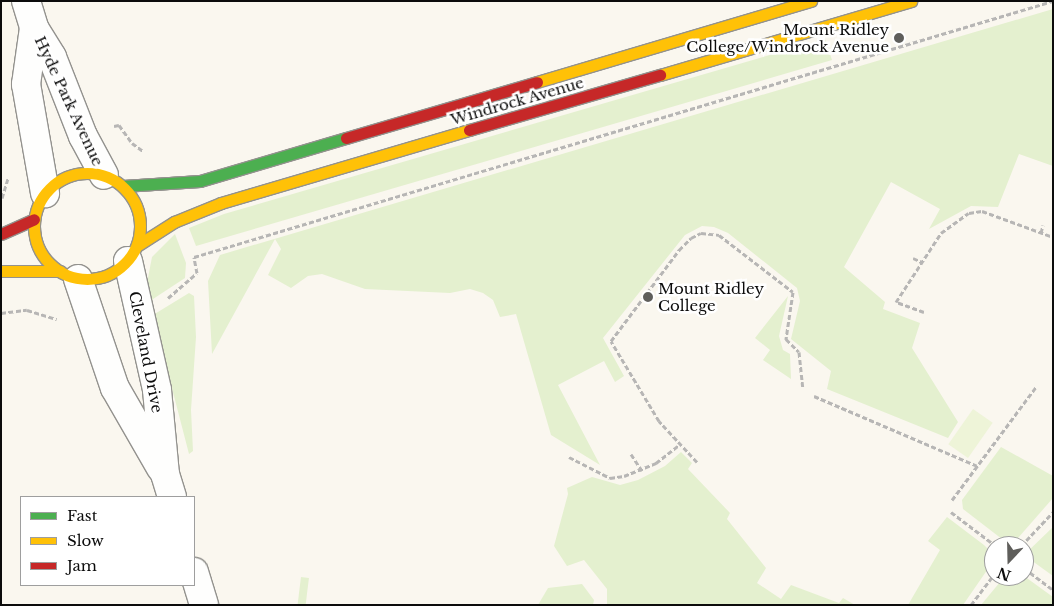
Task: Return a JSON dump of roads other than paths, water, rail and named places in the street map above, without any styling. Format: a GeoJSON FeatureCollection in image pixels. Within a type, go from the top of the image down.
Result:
{"type":"FeatureCollection","features":[{"type":"Feature","properties":{"kind":"street","name":"Hyde Park Avenue"},"geometry":{"type":"LineString","coordinates":[[26,1],[34,28],[52,57],[83,136],[114,181]]}},
{"type":"Feature","properties":{"kind":"street","name":"Windrock Avenue"},"geometry":{"type":"LineString","coordinates":[[114,181],[156,186],[209,178],[811,1]]}},
{"type":"Feature","properties":{"kind":"street","name":"Windrock Avenue"},"geometry":{"type":"LineString","coordinates":[[133,253],[174,222],[221,203],[911,1]]}},
{"type":"Feature","properties":{"kind":"street","name":"Hyde Park Avenue"},"geometry":{"type":"LineString","coordinates":[[34,28],[26,84],[39,145],[45,193]]}},
{"type":"Feature","properties":{"kind":"street"},"geometry":{"type":"LineString","coordinates":[[1,272],[69,275],[97,279],[114,273],[133,253],[141,227],[138,209],[114,181],[72,175],[45,193],[34,218],[38,246],[47,261],[69,275]]}},
{"type":"Feature","properties":{"kind":"street"},"geometry":{"type":"LineString","coordinates":[[1,234],[34,218]]}},
{"type":"Feature","properties":{"kind":"street","name":"Cleveland Drive"},"geometry":{"type":"LineString","coordinates":[[133,253],[137,310],[157,390],[168,485]]}},
{"type":"Feature","properties":{"kind":"street","name":"Cleveland Drive"},"geometry":{"type":"LineString","coordinates":[[69,275],[116,388],[168,485]]}},
{"type":"Feature","properties":{"kind":"street"},"geometry":{"type":"LineString","coordinates":[[195,575],[204,605]]}},
{"type":"Feature","properties":{"kind":"place","name":"Mount Ridley College/Windrock Avenue"},"geometry":{"type":"Point","coordinates":[899,38]}},
{"type":"Feature","properties":{"kind":"place","name":"Mount Ridley College"},"geometry":{"type":"Point","coordinates":[648,297]}}]}
